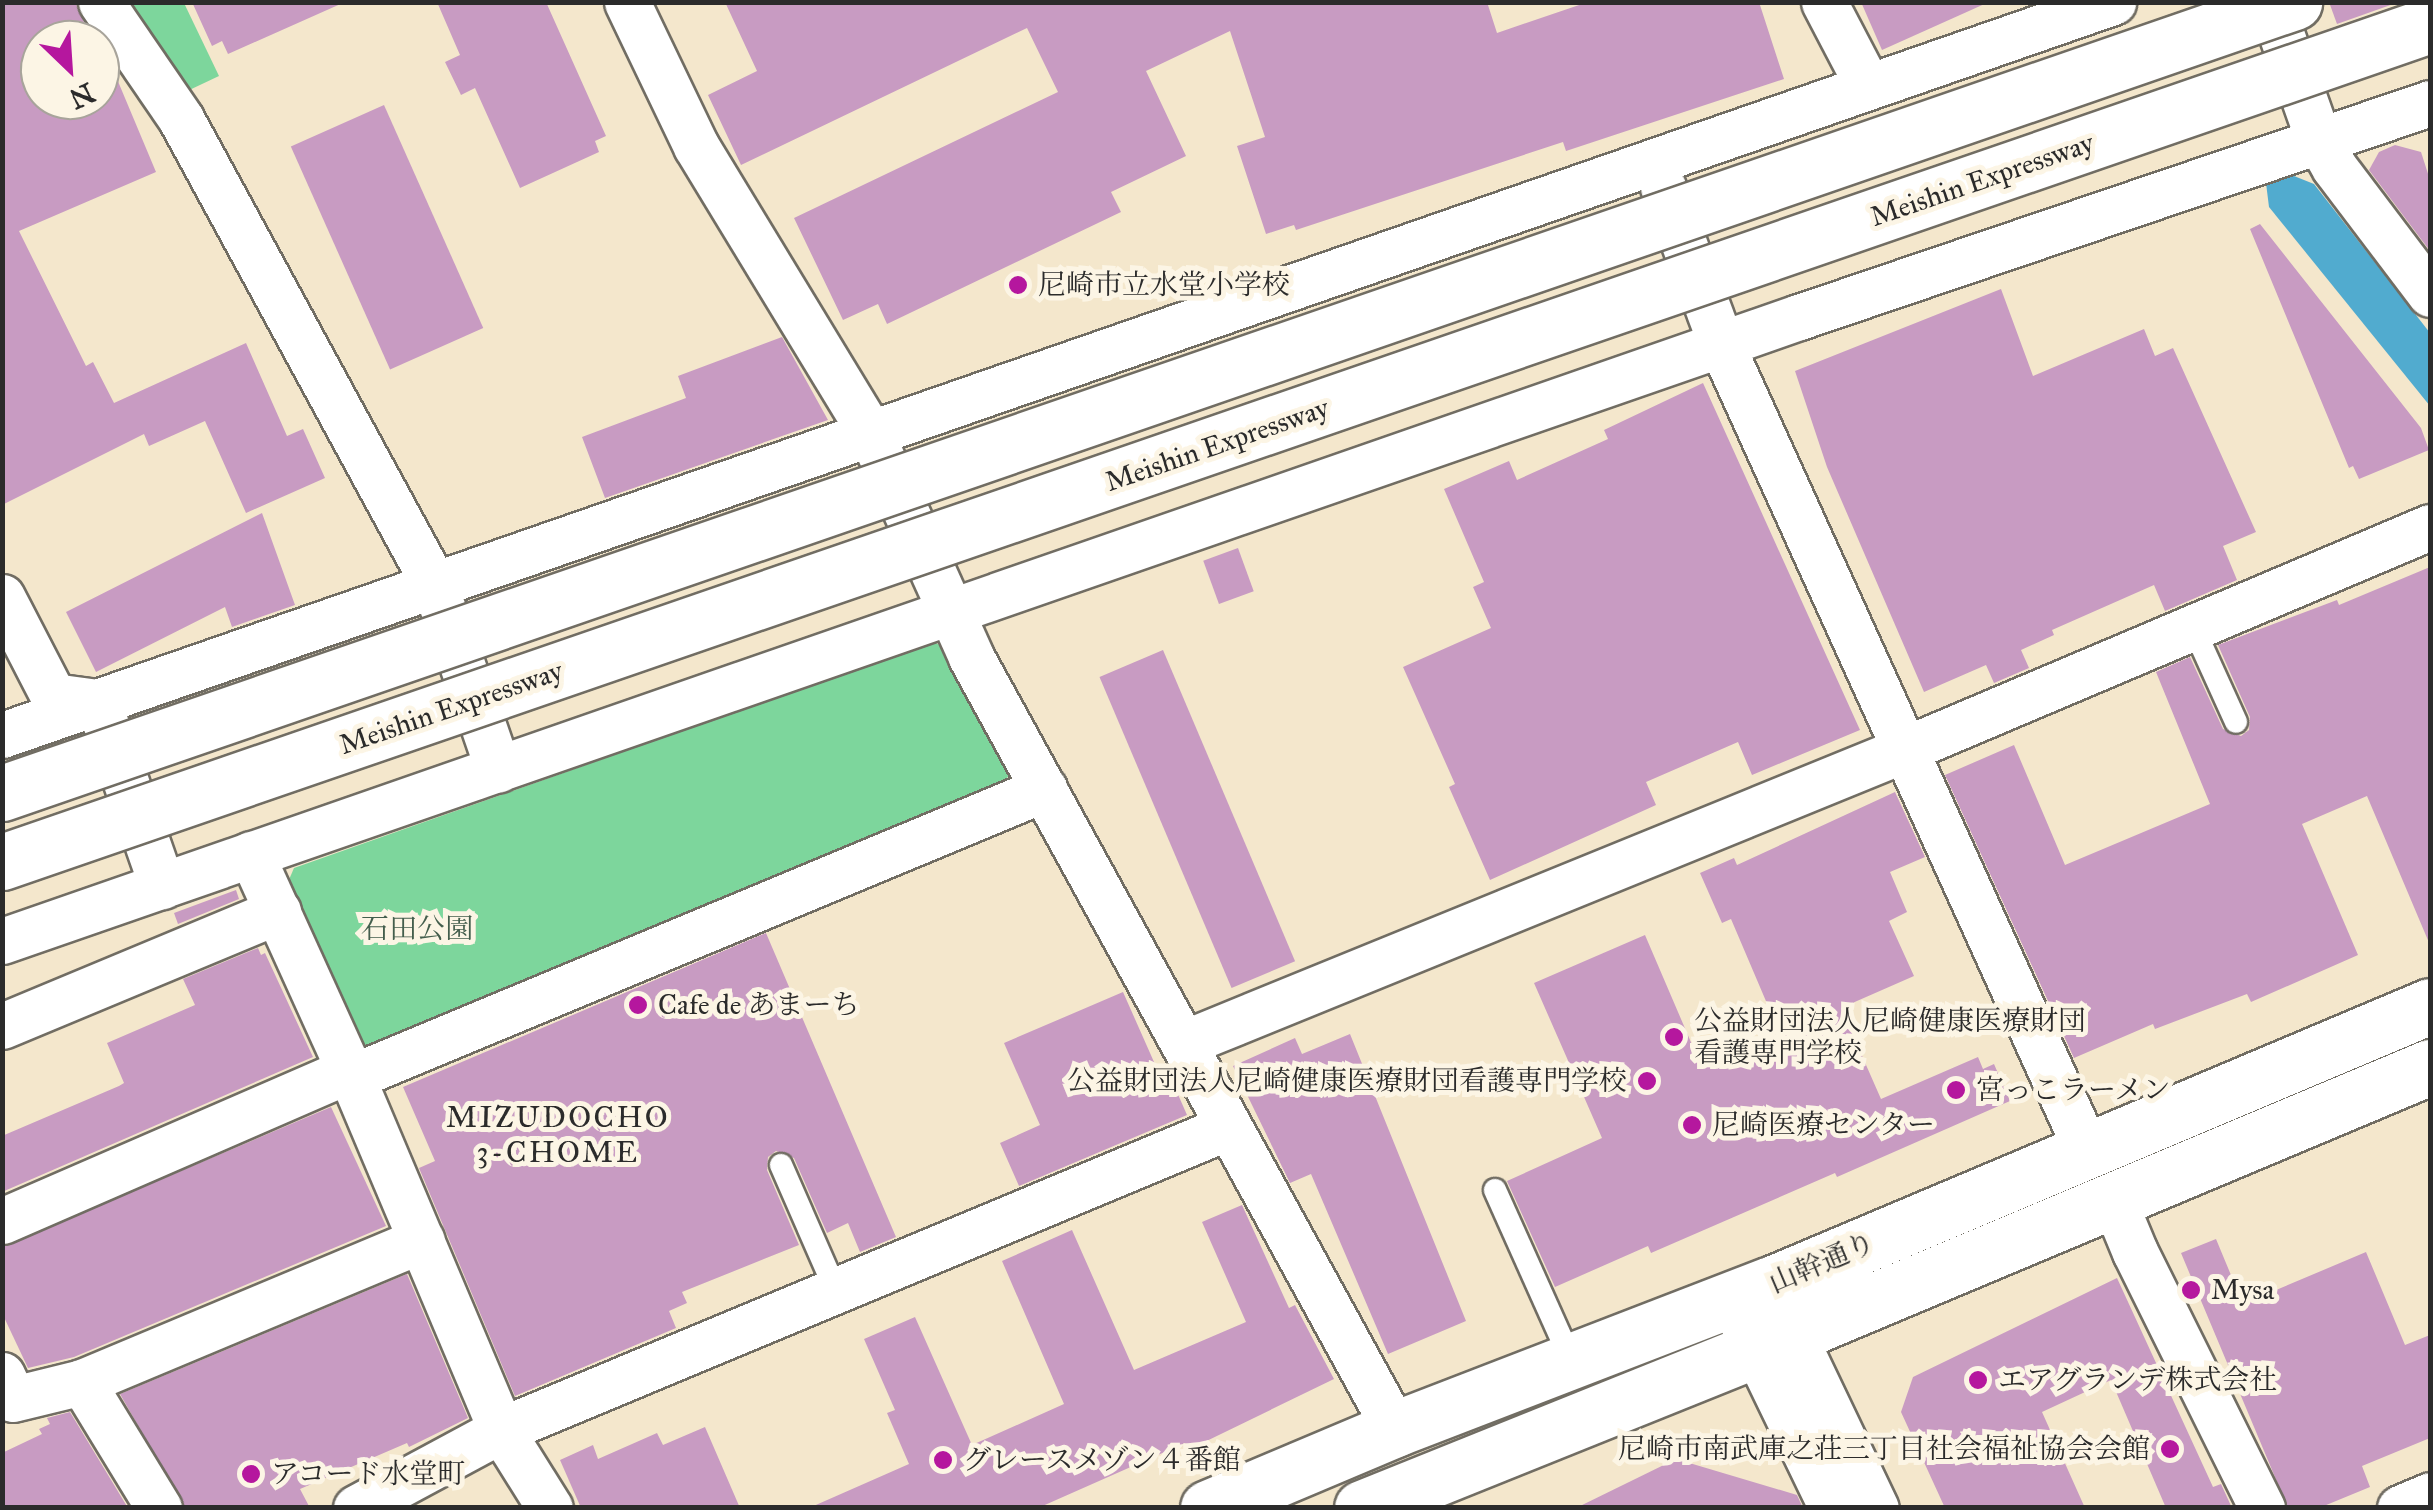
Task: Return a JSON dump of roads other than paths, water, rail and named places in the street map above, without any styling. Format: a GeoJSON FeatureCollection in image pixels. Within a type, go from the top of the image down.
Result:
{"type":"FeatureCollection","features":[{"type":"Feature","properties":{"kind":"main road"},"geometry":{"type":"LineString","coordinates":[[2,794],[2294,2]]}},
{"type":"Feature","properties":{"kind":"main road","name":"Meishin Expressway"},"geometry":{"type":"LineString","coordinates":[[2,862],[2430,25]]}},
{"type":"Feature","properties":{"kind":"main road","name":"山幹通り"},"geometry":{"type":"LineString","coordinates":[[1208,1508],[1394,1429],[1750,1293],[2430,1006]]}},
{"type":"Feature","properties":{"kind":"main road","name":"山幹通り"},"geometry":{"type":"LineString","coordinates":[[1362,1508],[1434,1494],[1774,1342],[2430,1068]]}},
{"type":"Feature","properties":{"kind":"street"},"geometry":{"type":"LineString","coordinates":[[101,2],[181,119],[435,586],[498,769]]}},
{"type":"Feature","properties":{"kind":"street"},"geometry":{"type":"LineString","coordinates":[[627,2],[696,146],[871,434],[951,612],[1044,789],[1394,1429]]}},
{"type":"Feature","properties":{"kind":"street"},"geometry":{"type":"LineString","coordinates":[[1824,2],[1868,86]]}},
{"type":"Feature","properties":{"kind":"street"},"geometry":{"type":"LineString","coordinates":[[2,735],[2112,2]]}},
{"type":"Feature","properties":{"kind":"street"},"geometry":{"type":"LineString","coordinates":[[2270,2],[2319,141],[2334,167],[2430,294]]}},
{"type":"Feature","properties":{"kind":"street"},"geometry":{"type":"LineString","coordinates":[[2,941],[1721,344],[2430,103]]}},
{"type":"Feature","properties":{"kind":"street"},"geometry":{"type":"LineString","coordinates":[[1653,161],[1721,344],[1908,748],[2086,1151]]}},
{"type":"Feature","properties":{"kind":"street"},"geometry":{"type":"LineString","coordinates":[[1184,1042],[1908,748],[2430,527]]}},
{"type":"Feature","properties":{"kind":"street"},"geometry":{"type":"LineString","coordinates":[[2,596],[53,696],[98,702]]}},
{"type":"Feature","properties":{"kind":"street"},"geometry":{"type":"LineString","coordinates":[[98,702],[162,886]]}},
{"type":"Feature","properties":{"kind":"street"},"geometry":{"type":"LineString","coordinates":[[2,1221],[332,1077],[352,1078],[1044,789]]}},
{"type":"Feature","properties":{"kind":"street"},"geometry":{"type":"LineString","coordinates":[[251,854],[352,1078],[501,1430],[550,1508]]}},
{"type":"Feature","properties":{"kind":"street"},"geometry":{"type":"LineString","coordinates":[[2,1026],[278,911]]}},
{"type":"Feature","properties":{"kind":"street"},"geometry":{"type":"LineString","coordinates":[[356,1508],[501,1430],[1228,1127]]}},
{"type":"Feature","properties":{"kind":"street"},"geometry":{"type":"LineString","coordinates":[[2113,1199],[2134,1252],[2262,1508]]}},
{"type":"Feature","properties":{"kind":"street"},"geometry":{"type":"LineString","coordinates":[[2,1375],[13,1400],[82,1382],[421,1240]]}},
{"type":"Feature","properties":{"kind":"street"},"geometry":{"type":"LineString","coordinates":[[1750,1293],[1774,1342],[1876,1508]]}},
{"type":"Feature","properties":{"kind":"street"},"geometry":{"type":"LineString","coordinates":[[1774,1342],[1832,1508]]}},
{"type":"Feature","properties":{"kind":"street"},"geometry":{"type":"LineString","coordinates":[[82,1382],[159,1508]]}},
{"type":"Feature","properties":{"kind":"street"},"geometry":{"type":"LineString","coordinates":[[2400,1508],[2430,1495]]}},
{"type":"Feature","properties":{"kind":"lane"},"geometry":{"type":"LineString","coordinates":[[2194,627],[2236,722]]}},
{"type":"Feature","properties":{"kind":"lane"},"geometry":{"type":"LineString","coordinates":[[781,1165],[836,1291]]}},
{"type":"Feature","properties":{"kind":"lane"},"geometry":{"type":"LineString","coordinates":[[1495,1190],[1571,1361]]}},
{"type":"Feature","properties":{"kind":"water"},"geometry":{"type":"Polygon","coordinates":[[[2289,174],[2314,184],[2430,333],[2430,406],[2269,207],[2266,183],[2289,174]]]}},
{"type":"Feature","properties":{"kind":"place","name":"尼崎市立水堂小学校"},"geometry":{"type":"Point","coordinates":[1018,285]}},
{"type":"Feature","properties":{"kind":"place","name":"Cafe de あまーち"},"geometry":{"type":"Point","coordinates":[638,1005]}},
{"type":"Feature","properties":{"kind":"place","name":"公益財団法人尼崎健康医療財団 看護専門学校"},"geometry":{"type":"Point","coordinates":[1674,1037]}},
{"type":"Feature","properties":{"kind":"place","name":"公益財団法人尼崎健康医療財団看護専門学校"},"geometry":{"type":"Point","coordinates":[1647,1081]}},
{"type":"Feature","properties":{"kind":"place","name":"宮っこラーメン"},"geometry":{"type":"Point","coordinates":[1956,1090]}},
{"type":"Feature","properties":{"kind":"place","name":"尼崎医療センター"},"geometry":{"type":"Point","coordinates":[1692,1125]}},
{"type":"Feature","properties":{"kind":"place","name":"Mysa"},"geometry":{"type":"Point","coordinates":[2191,1290]}},
{"type":"Feature","properties":{"kind":"place","name":"エアグランデ株式会社"},"geometry":{"type":"Point","coordinates":[1978,1380]}},
{"type":"Feature","properties":{"kind":"place","name":"尼崎市南武庫之荘三丁目社会福祉協会会館"},"geometry":{"type":"Point","coordinates":[2170,1449]}},
{"type":"Feature","properties":{"kind":"place","name":"グレースメゾン４番館"},"geometry":{"type":"Point","coordinates":[943,1460]}},
{"type":"Feature","properties":{"kind":"place","name":"アコード水堂町"},"geometry":{"type":"Point","coordinates":[251,1474]}},
{"type":"Feature","properties":{"kind":"district","name":"MIZUDOCHO 3-CHOME"},"geometry":{"type":"Point","coordinates":[558,1134]}},
{"type":"Feature","properties":{"kind":"park label","name":"石田公園"},"geometry":{"type":"Point","coordinates":[417,929]}}]}
